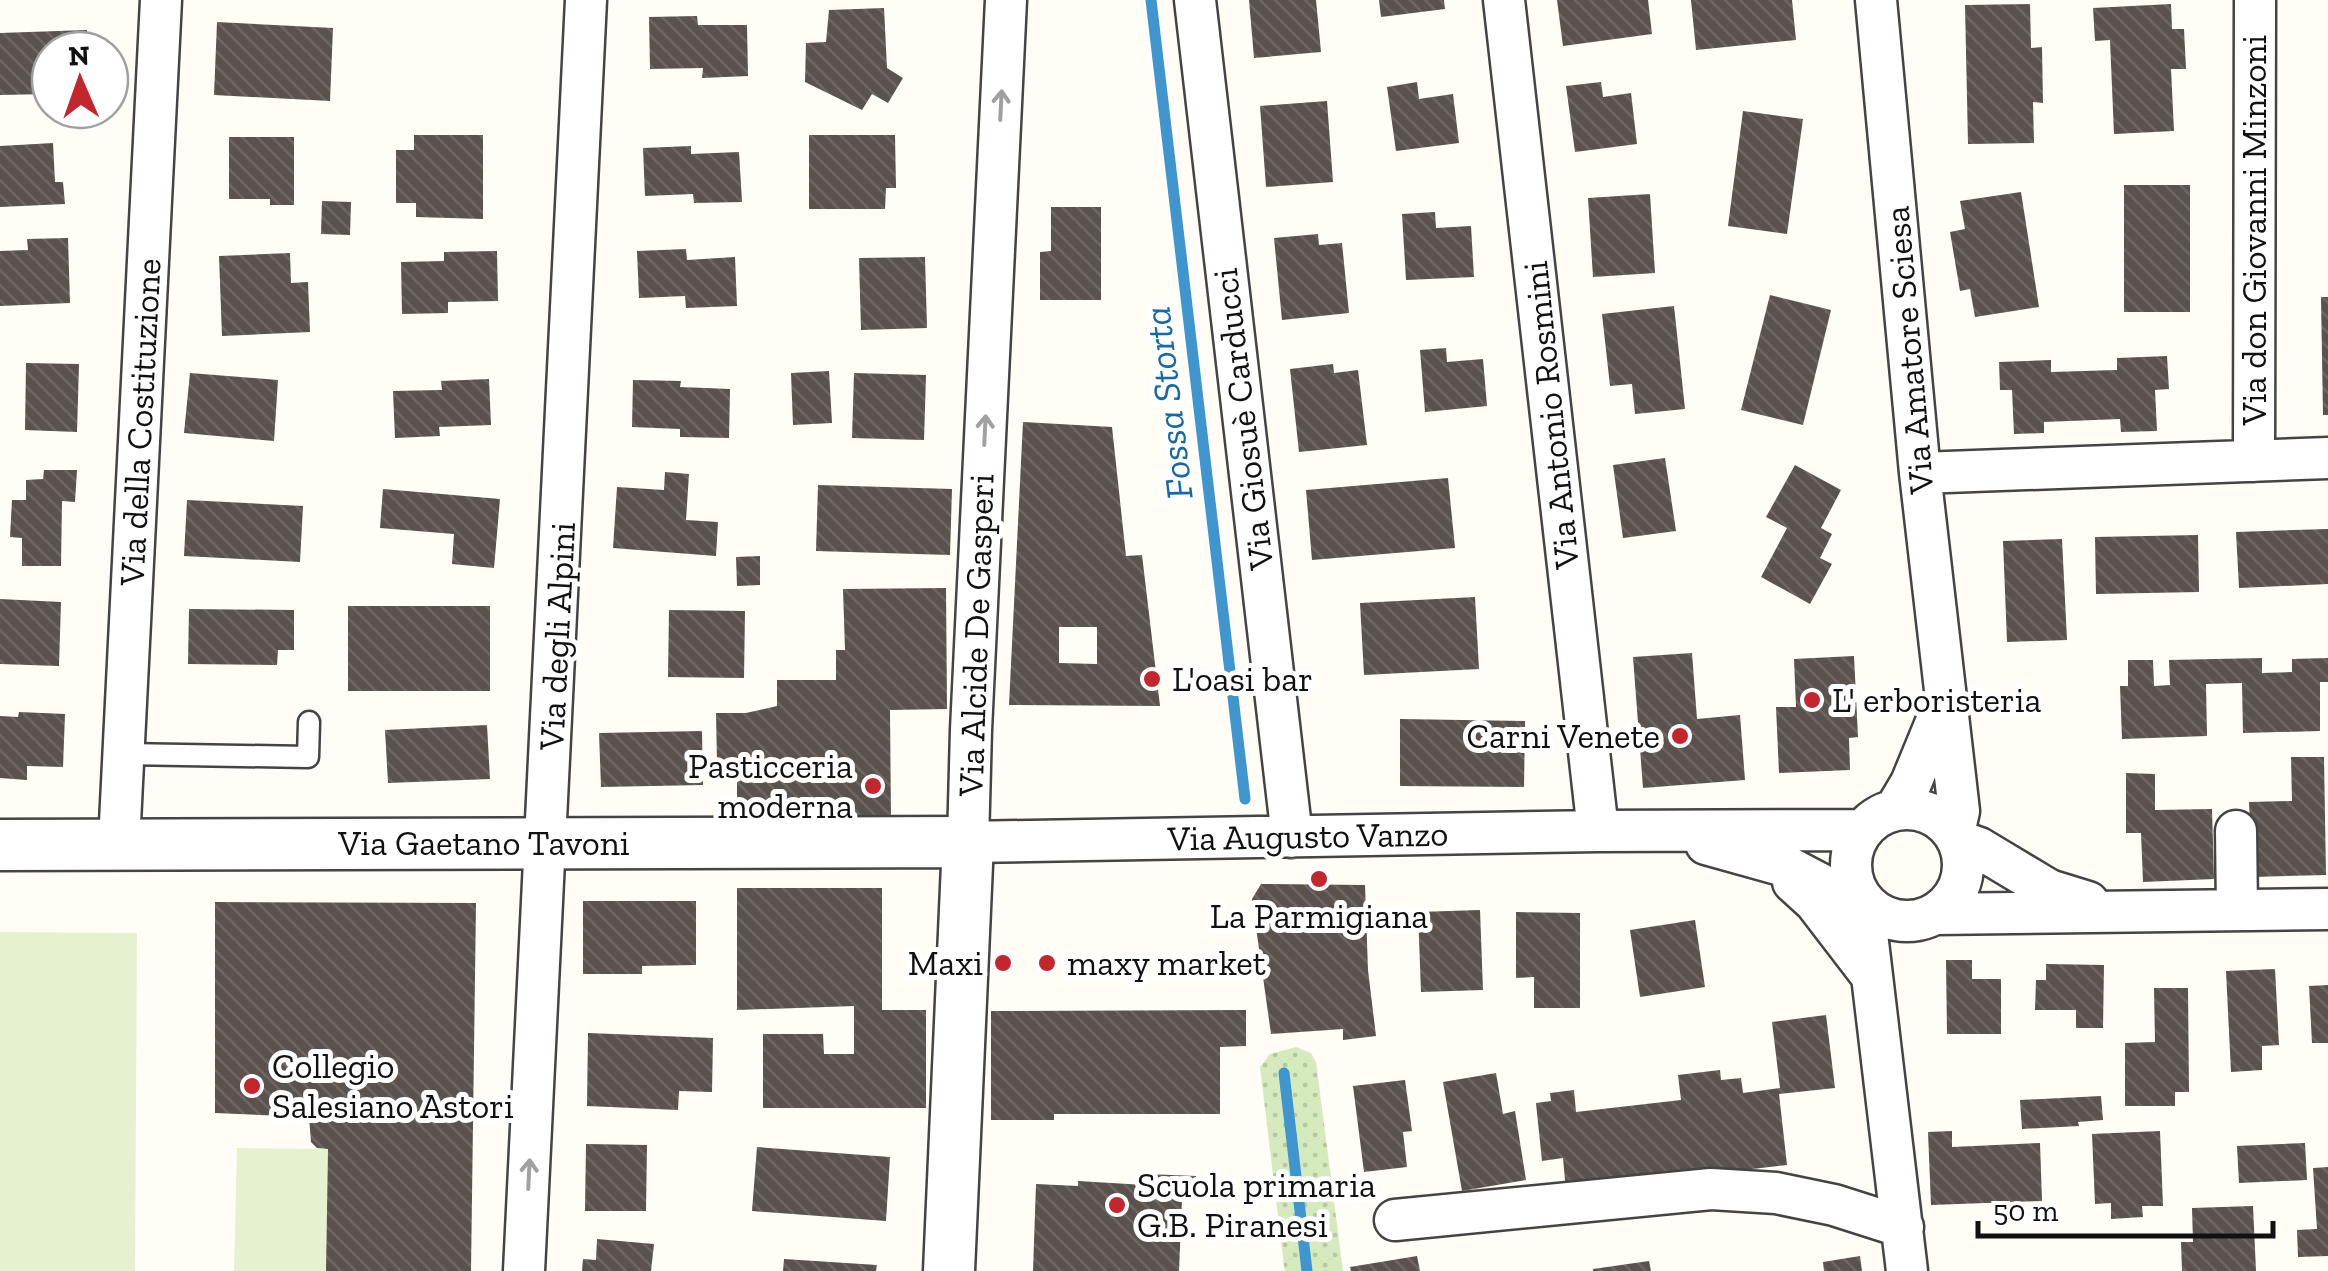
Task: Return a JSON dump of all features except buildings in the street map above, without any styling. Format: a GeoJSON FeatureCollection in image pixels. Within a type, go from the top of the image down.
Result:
{"type":"FeatureCollection","features":[{"type":"Feature","properties":{"kind":"street","name":"Via della Costituzione"},"geometry":{"type":"LineString","coordinates":[[119,844],[161,0]]}},
{"type":"Feature","properties":{"kind":"street","name":"Via degli Alpini"},"geometry":{"type":"LineString","coordinates":[[524,1271],[586,0]]}},
{"type":"Feature","properties":{"kind":"street","name":"Via Alcide De Gasperi"},"geometry":{"type":"LineString","coordinates":[[948,1271],[1006,0]]}},
{"type":"Feature","properties":{"kind":"street","name":"Via Giosuè Carducci"},"geometry":{"type":"LineString","coordinates":[[1195,0],[1292,837]]}},
{"type":"Feature","properties":{"kind":"street","name":"Via Antonio Rosmini"},"geometry":{"type":"LineString","coordinates":[[1504,0],[1598,830]]}},
{"type":"Feature","properties":{"kind":"street","name":"Via Amatore Sciesa"},"geometry":{"type":"LineString","coordinates":[[1876,0],[1920,473],[1959,812],[1956,836]]}},
{"type":"Feature","properties":{"kind":"street","name":"Via don Giovanni Minzoni"},"geometry":{"type":"LineString","coordinates":[[2254,461],[2255,0]]}},
{"type":"Feature","properties":{"kind":"street"},"geometry":{"type":"LineString","coordinates":[[1920,473],[2328,458]]}},
{"type":"Feature","properties":{"kind":"street","name":"Via Amatore Sciesa"},"geometry":{"type":"LineString","coordinates":[[1879,820],[1911,783],[1946,700]]}},
{"type":"Feature","properties":{"kind":"street"},"geometry":{"type":"LineString","coordinates":[[1953,758],[1982,821],[2049,890]]}},
{"type":"Feature","properties":{"kind":"street","name":"Via Augusto Vanzo"},"geometry":{"type":"LineString","coordinates":[[968,842],[1649,830],[1879,820],[1929,813],[1956,836],[2049,890],[2115,910]]}},
{"type":"Feature","properties":{"kind":"street"},"geometry":{"type":"LineString","coordinates":[[1879,820],[1853,847],[1850,865],[1853,884],[1862,900],[1908,1271]]}},
{"type":"Feature","properties":{"kind":"street","name":"Via Augusto Vanzo"},"geometry":{"type":"LineString","coordinates":[[1649,830],[1772,862],[1810,877],[1846,898],[1862,900],[1876,913],[1893,920],[2115,910],[2328,909]]}},
{"type":"Feature","properties":{"kind":"street"},"geometry":{"type":"LineString","coordinates":[[2236,831],[2237,910]]}},
{"type":"Feature","properties":{"kind":"street"},"geometry":{"type":"LineString","coordinates":[[1876,998],[1896,950],[1923,918],[1958,890],[1963,858],[1956,836]]}},
{"type":"Feature","properties":{"kind":"street","name":"Via Gaetano Tavoni"},"geometry":{"type":"LineString","coordinates":[[0,845],[968,842]]}},
{"type":"Feature","properties":{"kind":"street"},"geometry":{"type":"LineString","coordinates":[[1772,862],[1815,902],[1876,998]]}},
{"type":"Feature","properties":{"kind":"street"},"geometry":{"type":"LineString","coordinates":[[1396,1220],[1711,1189],[1776,1193],[1834,1205],[1903,1227]]}},
{"type":"Feature","properties":{"kind":"lane"},"geometry":{"type":"LineString","coordinates":[[124,754],[308,757],[309,722]]}},
{"type":"Feature","properties":{"kind":"green space"},"geometry":{"type":"Polygon","coordinates":[[[0,932],[137,933],[135,1271],[0,1271],[0,932]]]}},
{"type":"Feature","properties":{"kind":"green space"},"geometry":{"type":"Polygon","coordinates":[[[1296,1047],[1311,1053],[1316,1062],[1343,1271],[1285,1271],[1260,1067],[1270,1054],[1296,1047]]]}},
{"type":"Feature","properties":{"kind":"green space"},"geometry":{"type":"Polygon","coordinates":[[[237,1148],[328,1149],[326,1271],[234,1271],[237,1148]]]}},
{"type":"Feature","properties":{"kind":"waterway","name":"Fossa Storta"},"geometry":{"type":"LineString","coordinates":[[1151,0],[1245,799]]}},
{"type":"Feature","properties":{"kind":"waterway","name":"Fossa Storta"},"geometry":{"type":"LineString","coordinates":[[1284,1073],[1307,1271]]}},
{"type":"Feature","properties":{"kind":"place","name":"L'oasi bar"},"geometry":{"type":"Point","coordinates":[1152,679]}},
{"type":"Feature","properties":{"kind":"place","name":"L' erboristeria"},"geometry":{"type":"Point","coordinates":[1812,700]}},
{"type":"Feature","properties":{"kind":"place","name":"Carni Venete"},"geometry":{"type":"Point","coordinates":[1680,736]}},
{"type":"Feature","properties":{"kind":"place","name":"Pasticceria moderna"},"geometry":{"type":"Point","coordinates":[873,786]}},
{"type":"Feature","properties":{"kind":"place","name":"La Parmigiana"},"geometry":{"type":"Point","coordinates":[1319,879]}},
{"type":"Feature","properties":{"kind":"place","name":"Maxi"},"geometry":{"type":"Point","coordinates":[1003,963]}},
{"type":"Feature","properties":{"kind":"place","name":"maxy market"},"geometry":{"type":"Point","coordinates":[1047,963]}},
{"type":"Feature","properties":{"kind":"place","name":"Collegio Salesiano Astori"},"geometry":{"type":"Point","coordinates":[252,1086]}},
{"type":"Feature","properties":{"kind":"place","name":"Scuola primaria G.B. Piranesi"},"geometry":{"type":"Point","coordinates":[1117,1205]}}]}
